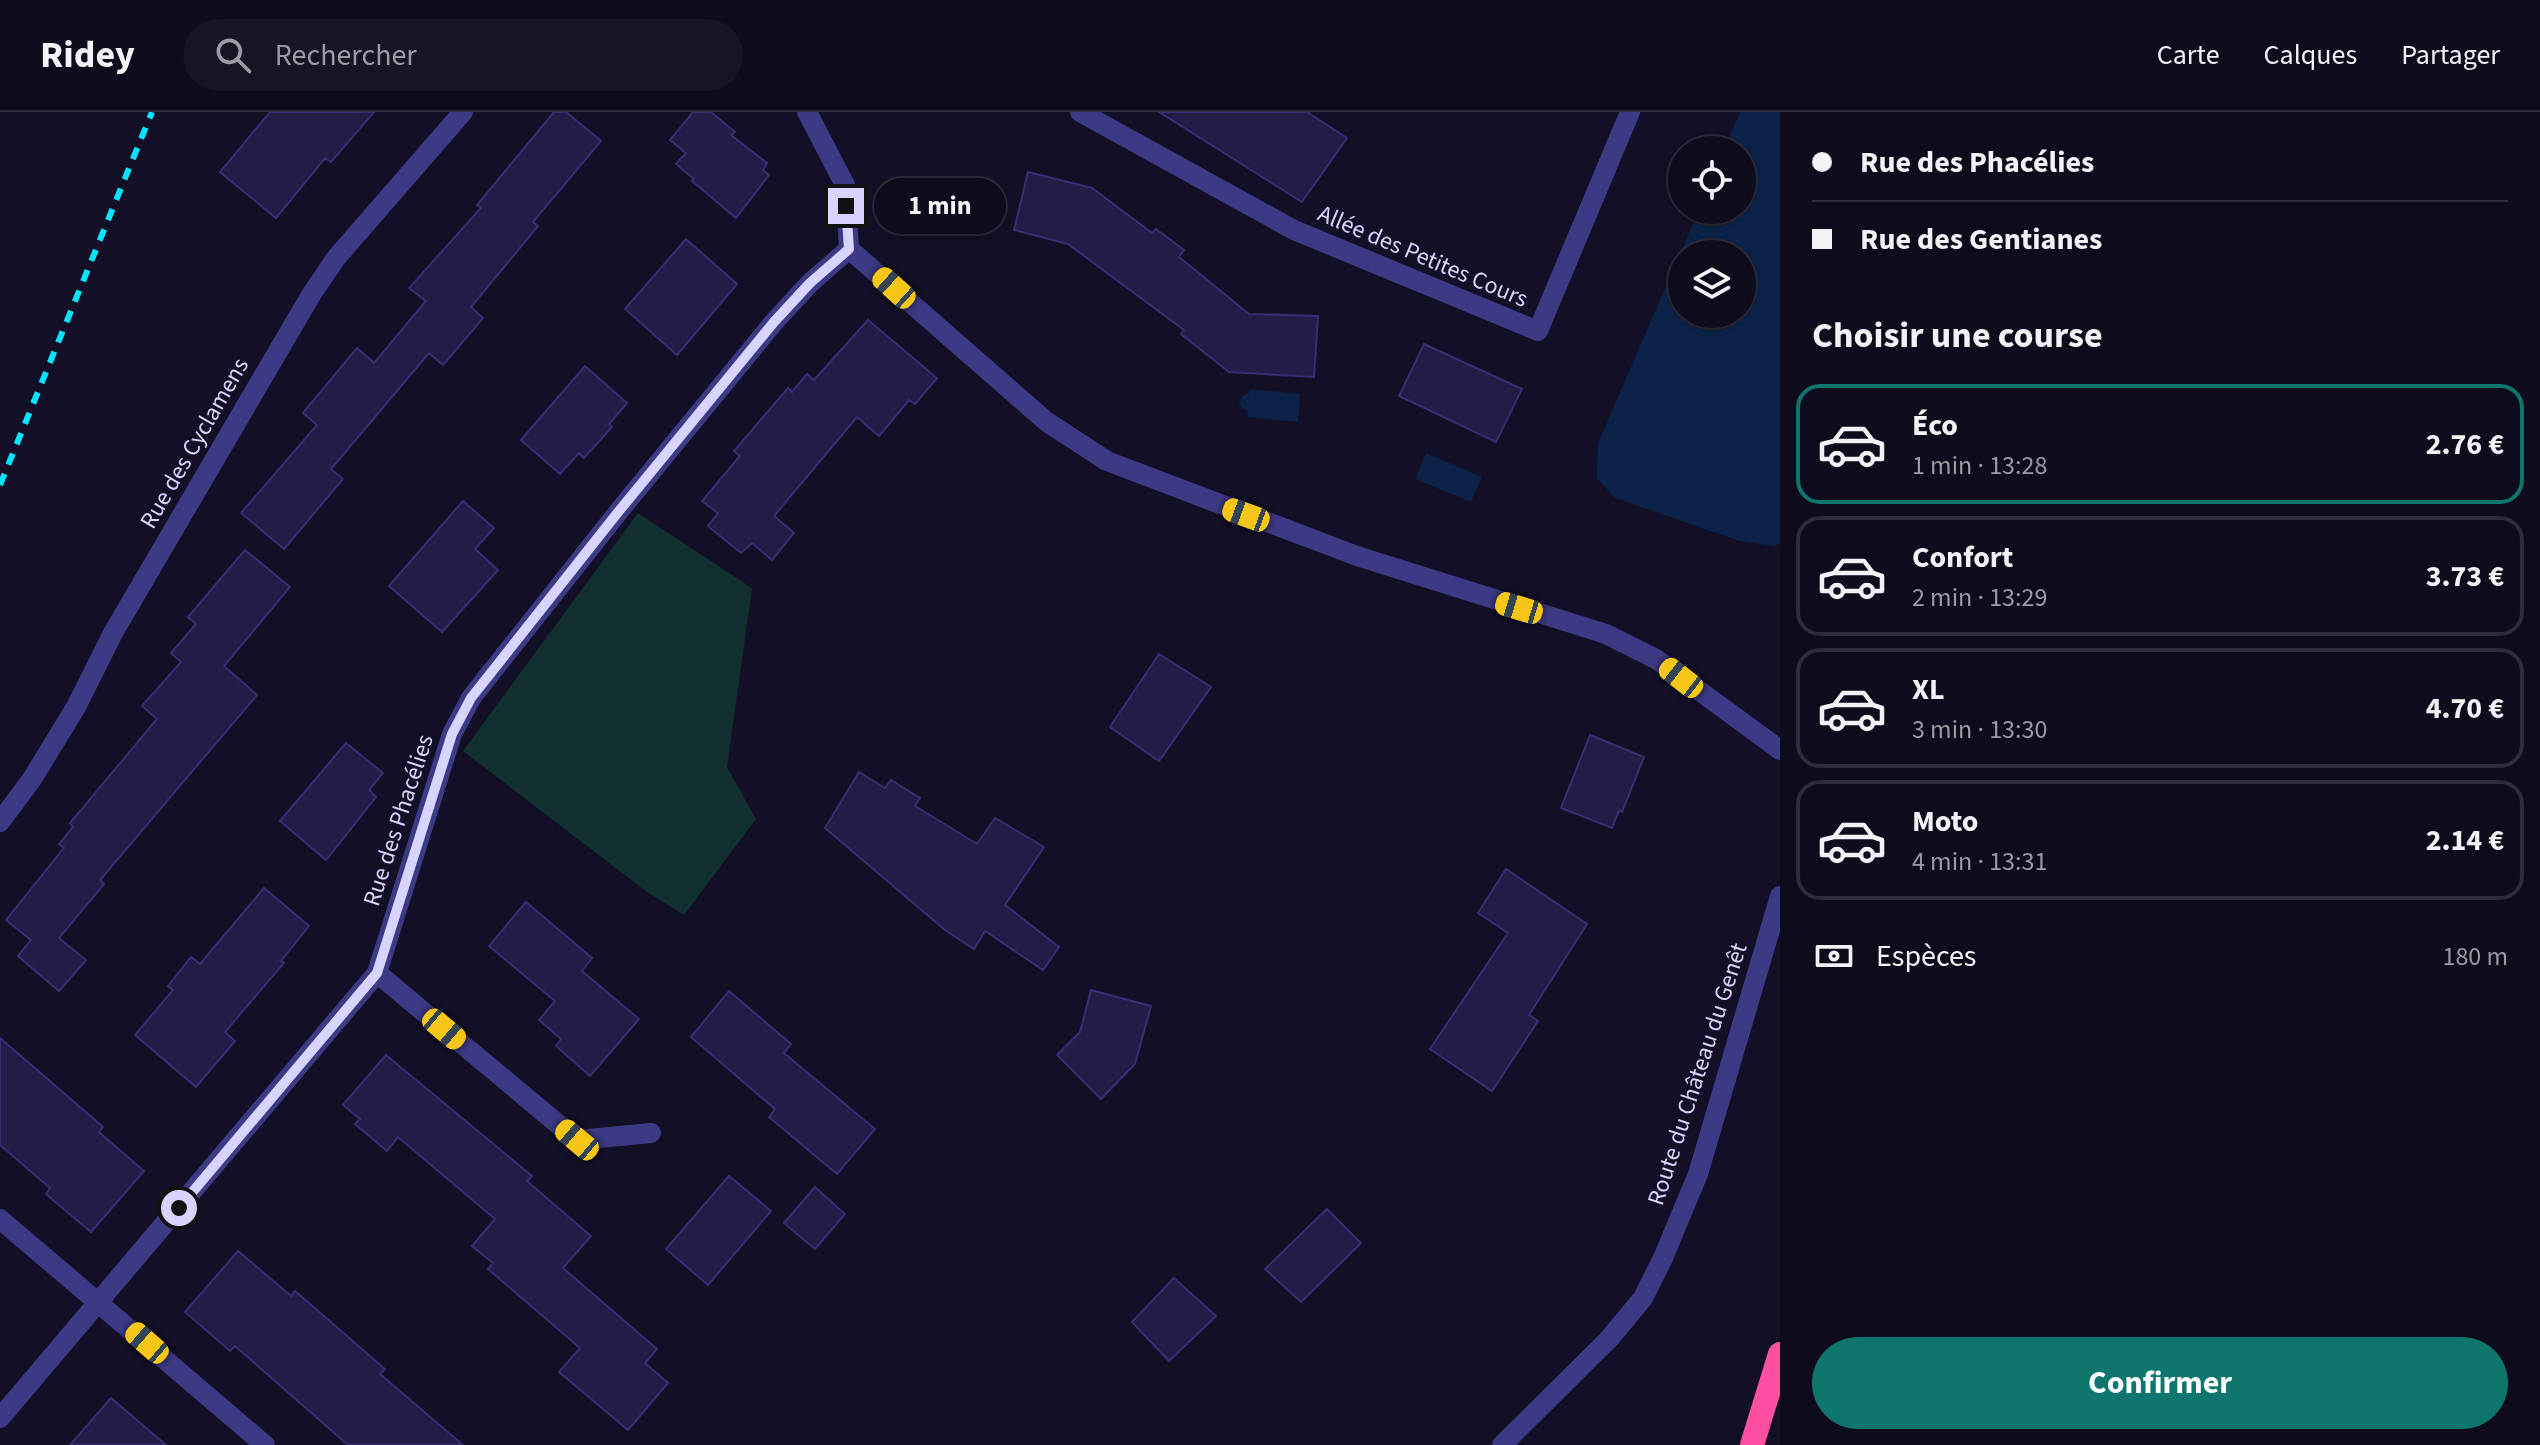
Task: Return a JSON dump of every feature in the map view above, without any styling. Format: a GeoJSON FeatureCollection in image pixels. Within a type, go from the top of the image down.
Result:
{"type":"FeatureCollection","features":[{"type":"Feature","properties":{"kind":"highway"},"geometry":{"type":"LineString","coordinates":[[1752,1445],[1780,1354]]}},
{"type":"Feature","properties":{"kind":"street","name":"Rue des Cyclamens"},"geometry":{"type":"LineString","coordinates":[[0,822],[32,779],[76,707],[113,633],[311,295],[336,258],[463,112]]}},
{"type":"Feature","properties":{"kind":"street"},"geometry":{"type":"LineString","coordinates":[[807,112],[845,185],[849,249],[1047,422],[1107,461],[1357,556],[1606,634],[1656,659],[1780,750]]}},
{"type":"Feature","properties":{"kind":"street","name":"Allée des Petites Cours"},"geometry":{"type":"LineString","coordinates":[[1080,112],[1294,230],[1538,331],[1630,112]]}},
{"type":"Feature","properties":{"kind":"street","name":"Rue des Phacélies"},"geometry":{"type":"LineString","coordinates":[[0,1418],[377,973],[452,734],[471,698],[774,322],[810,283],[849,249]]}},
{"type":"Feature","properties":{"kind":"street","name":"Route du Château du Genêt"},"geometry":{"type":"LineString","coordinates":[[1502,1445],[1609,1339],[1643,1298],[1698,1174],[1780,896]]}},
{"type":"Feature","properties":{"kind":"street"},"geometry":{"type":"LineString","coordinates":[[377,973],[577,1140],[651,1133]]}},
{"type":"Feature","properties":{"kind":"street"},"geometry":{"type":"LineString","coordinates":[[0,1219],[265,1445]]}},
{"type":"Feature","properties":{"kind":"green space"},"geometry":{"type":"Polygon","coordinates":[[[638,513],[752,588],[727,767],[756,819],[684,915],[647,892],[463,751],[638,513]]]}},
{"type":"Feature","properties":{"kind":"water"},"geometry":{"type":"Polygon","coordinates":[[[1740,112],[1780,112],[1780,543],[1775,546],[1740,541],[1615,498],[1597,478],[1598,443],[1668,282],[1668,328],[1756,328],[1756,240],[1686,240],[1693,224],[1756,224],[1756,136],[1730,136],[1740,112]]]}},
{"type":"Feature","properties":{"kind":"water"},"geometry":{"type":"Polygon","coordinates":[[[1250,389],[1300,394],[1298,422],[1247,417],[1248,411],[1239,402],[1250,389]]]}},
{"type":"Feature","properties":{"kind":"water"},"geometry":{"type":"Polygon","coordinates":[[[1426,453],[1482,477],[1471,502],[1415,479],[1426,453]]]}},
{"type":"Feature","properties":{"kind":"building"},"geometry":{"type":"Polygon","coordinates":[[[270,112],[374,112],[331,162],[325,158],[276,218],[220,172],[270,112]]]}},
{"type":"Feature","properties":{"kind":"building"},"geometry":{"type":"Polygon","coordinates":[[[554,112],[566,112],[601,141],[533,222],[538,226],[471,307],[483,318],[443,365],[429,353],[331,469],[343,479],[284,549],[241,513],[317,425],[303,413],[357,348],[374,363],[426,301],[409,288],[481,208],[477,205],[554,112]]]}},
{"type":"Feature","properties":{"kind":"building"},"geometry":{"type":"Polygon","coordinates":[[[693,112],[711,112],[735,132],[731,135],[767,163],[763,170],[769,175],[736,218],[676,164],[686,153],[670,140],[693,112]]]}},
{"type":"Feature","properties":{"kind":"building"},"geometry":{"type":"Polygon","coordinates":[[[1159,112],[1307,112],[1347,138],[1302,202],[1159,112]]]}},
{"type":"Feature","properties":{"kind":"building"},"geometry":{"type":"Polygon","coordinates":[[[1028,172],[1092,188],[1152,233],[1156,229],[1184,250],[1179,257],[1249,314],[1318,316],[1314,377],[1229,372],[1181,334],[1184,330],[1068,244],[1014,230],[1028,172]]]}},
{"type":"Feature","properties":{"kind":"building"},"geometry":{"type":"Polygon","coordinates":[[[686,239],[737,284],[677,355],[625,309],[686,239]]]}},
{"type":"Feature","properties":{"kind":"building"},"geometry":{"type":"Polygon","coordinates":[[[868,320],[937,378],[915,404],[909,400],[879,436],[857,417],[774,516],[794,533],[772,560],[752,543],[741,553],[708,526],[718,513],[702,501],[740,456],[734,451],[788,388],[792,392],[807,374],[814,380],[868,320]]]}},
{"type":"Feature","properties":{"kind":"building"},"geometry":{"type":"Polygon","coordinates":[[[1424,344],[1522,389],[1496,442],[1399,396],[1424,344]]]}},
{"type":"Feature","properties":{"kind":"building"},"geometry":{"type":"Polygon","coordinates":[[[585,366],[627,403],[609,424],[612,427],[584,458],[579,453],[560,474],[521,440],[585,366]]]}},
{"type":"Feature","properties":{"kind":"building"},"geometry":{"type":"Polygon","coordinates":[[[463,501],[494,528],[475,549],[498,570],[442,632],[389,586],[463,501]]]}},
{"type":"Feature","properties":{"kind":"building"},"geometry":{"type":"Polygon","coordinates":[[[245,550],[290,587],[224,666],[257,695],[100,880],[104,884],[59,938],[86,960],[59,991],[18,956],[31,940],[6,920],[64,848],[59,844],[73,827],[70,823],[157,719],[142,706],[181,662],[171,653],[196,624],[188,617],[245,550]]]}},
{"type":"Feature","properties":{"kind":"building"},"geometry":{"type":"Polygon","coordinates":[[[1159,654],[1211,687],[1159,761],[1110,727],[1159,654]]]}},
{"type":"Feature","properties":{"kind":"building"},"geometry":{"type":"Polygon","coordinates":[[[1590,735],[1644,757],[1622,812],[1619,811],[1612,828],[1561,808],[1590,735]]]}},
{"type":"Feature","properties":{"kind":"building"},"geometry":{"type":"Polygon","coordinates":[[[346,743],[383,773],[369,790],[376,797],[326,860],[280,821],[346,743]]]}},
{"type":"Feature","properties":{"kind":"building"},"geometry":{"type":"Polygon","coordinates":[[[859,772],[885,788],[891,780],[920,798],[915,806],[977,844],[995,818],[1044,847],[1005,905],[1059,947],[1043,970],[985,931],[974,949],[945,930],[825,828],[859,772]]]}},
{"type":"Feature","properties":{"kind":"building"},"geometry":{"type":"Polygon","coordinates":[[[1506,869],[1587,924],[1529,1015],[1538,1021],[1492,1091],[1430,1049],[1508,933],[1478,913],[1506,869]]]}},
{"type":"Feature","properties":{"kind":"building"},"geometry":{"type":"Polygon","coordinates":[[[264,888],[309,926],[281,961],[284,963],[225,1032],[235,1041],[196,1087],[135,1035],[173,990],[168,986],[191,957],[200,964],[264,888]]]}},
{"type":"Feature","properties":{"kind":"building"},"geometry":{"type":"Polygon","coordinates":[[[526,902],[592,958],[582,971],[639,1019],[590,1076],[556,1046],[561,1039],[539,1020],[555,1001],[489,946],[526,902]]]}},
{"type":"Feature","properties":{"kind":"building"},"geometry":{"type":"Polygon","coordinates":[[[1091,990],[1151,1006],[1135,1064],[1101,1099],[1057,1055],[1080,1032],[1091,990]]]}},
{"type":"Feature","properties":{"kind":"building"},"geometry":{"type":"Polygon","coordinates":[[[729,991],[791,1044],[784,1053],[875,1129],[837,1174],[769,1117],[775,1109],[691,1037],[729,991]]]}},
{"type":"Feature","properties":{"kind":"building"},"geometry":{"type":"Polygon","coordinates":[[[0,1038],[103,1127],[99,1132],[144,1171],[91,1232],[46,1194],[50,1188],[0,1145],[0,1038]]]}},
{"type":"Feature","properties":{"kind":"building"},"geometry":{"type":"Polygon","coordinates":[[[386,1055],[532,1176],[527,1181],[591,1236],[563,1268],[657,1349],[645,1363],[668,1383],[628,1430],[559,1372],[580,1348],[488,1269],[493,1263],[472,1246],[495,1219],[398,1137],[387,1151],[355,1124],[360,1119],[343,1105],[386,1055]]]}},
{"type":"Feature","properties":{"kind":"building"},"geometry":{"type":"Polygon","coordinates":[[[729,1176],[771,1211],[708,1285],[666,1249],[729,1176]]]}},
{"type":"Feature","properties":{"kind":"building"},"geometry":{"type":"Polygon","coordinates":[[[815,1187],[845,1214],[815,1249],[784,1223],[815,1187]]]}},
{"type":"Feature","properties":{"kind":"building"},"geometry":{"type":"Polygon","coordinates":[[[1327,1209],[1361,1243],[1301,1302],[1265,1269],[1327,1209]]]}},
{"type":"Feature","properties":{"kind":"building"},"geometry":{"type":"Polygon","coordinates":[[[238,1251],[291,1296],[295,1291],[385,1369],[380,1374],[463,1445],[348,1445],[235,1346],[230,1351],[185,1312],[238,1251]]]}},
{"type":"Feature","properties":{"kind":"building"},"geometry":{"type":"Polygon","coordinates":[[[1174,1278],[1216,1316],[1169,1361],[1132,1322],[1174,1278]]]}},
{"type":"Feature","properties":{"kind":"building"},"geometry":{"type":"Polygon","coordinates":[[[111,1398],[166,1445],[70,1445],[111,1398]]]}},
{"type":"Feature","properties":{"kind":"railway"},"geometry":{"type":"LineString","coordinates":[[0,485],[152,112]]}},
{"type":"Feature","properties":{"kind":"route"},"geometry":{"type":"LineString","coordinates":[[179,1208],[377,973],[452,734],[471,698],[774,322],[810,283],[849,249],[846,206]]}}]}
